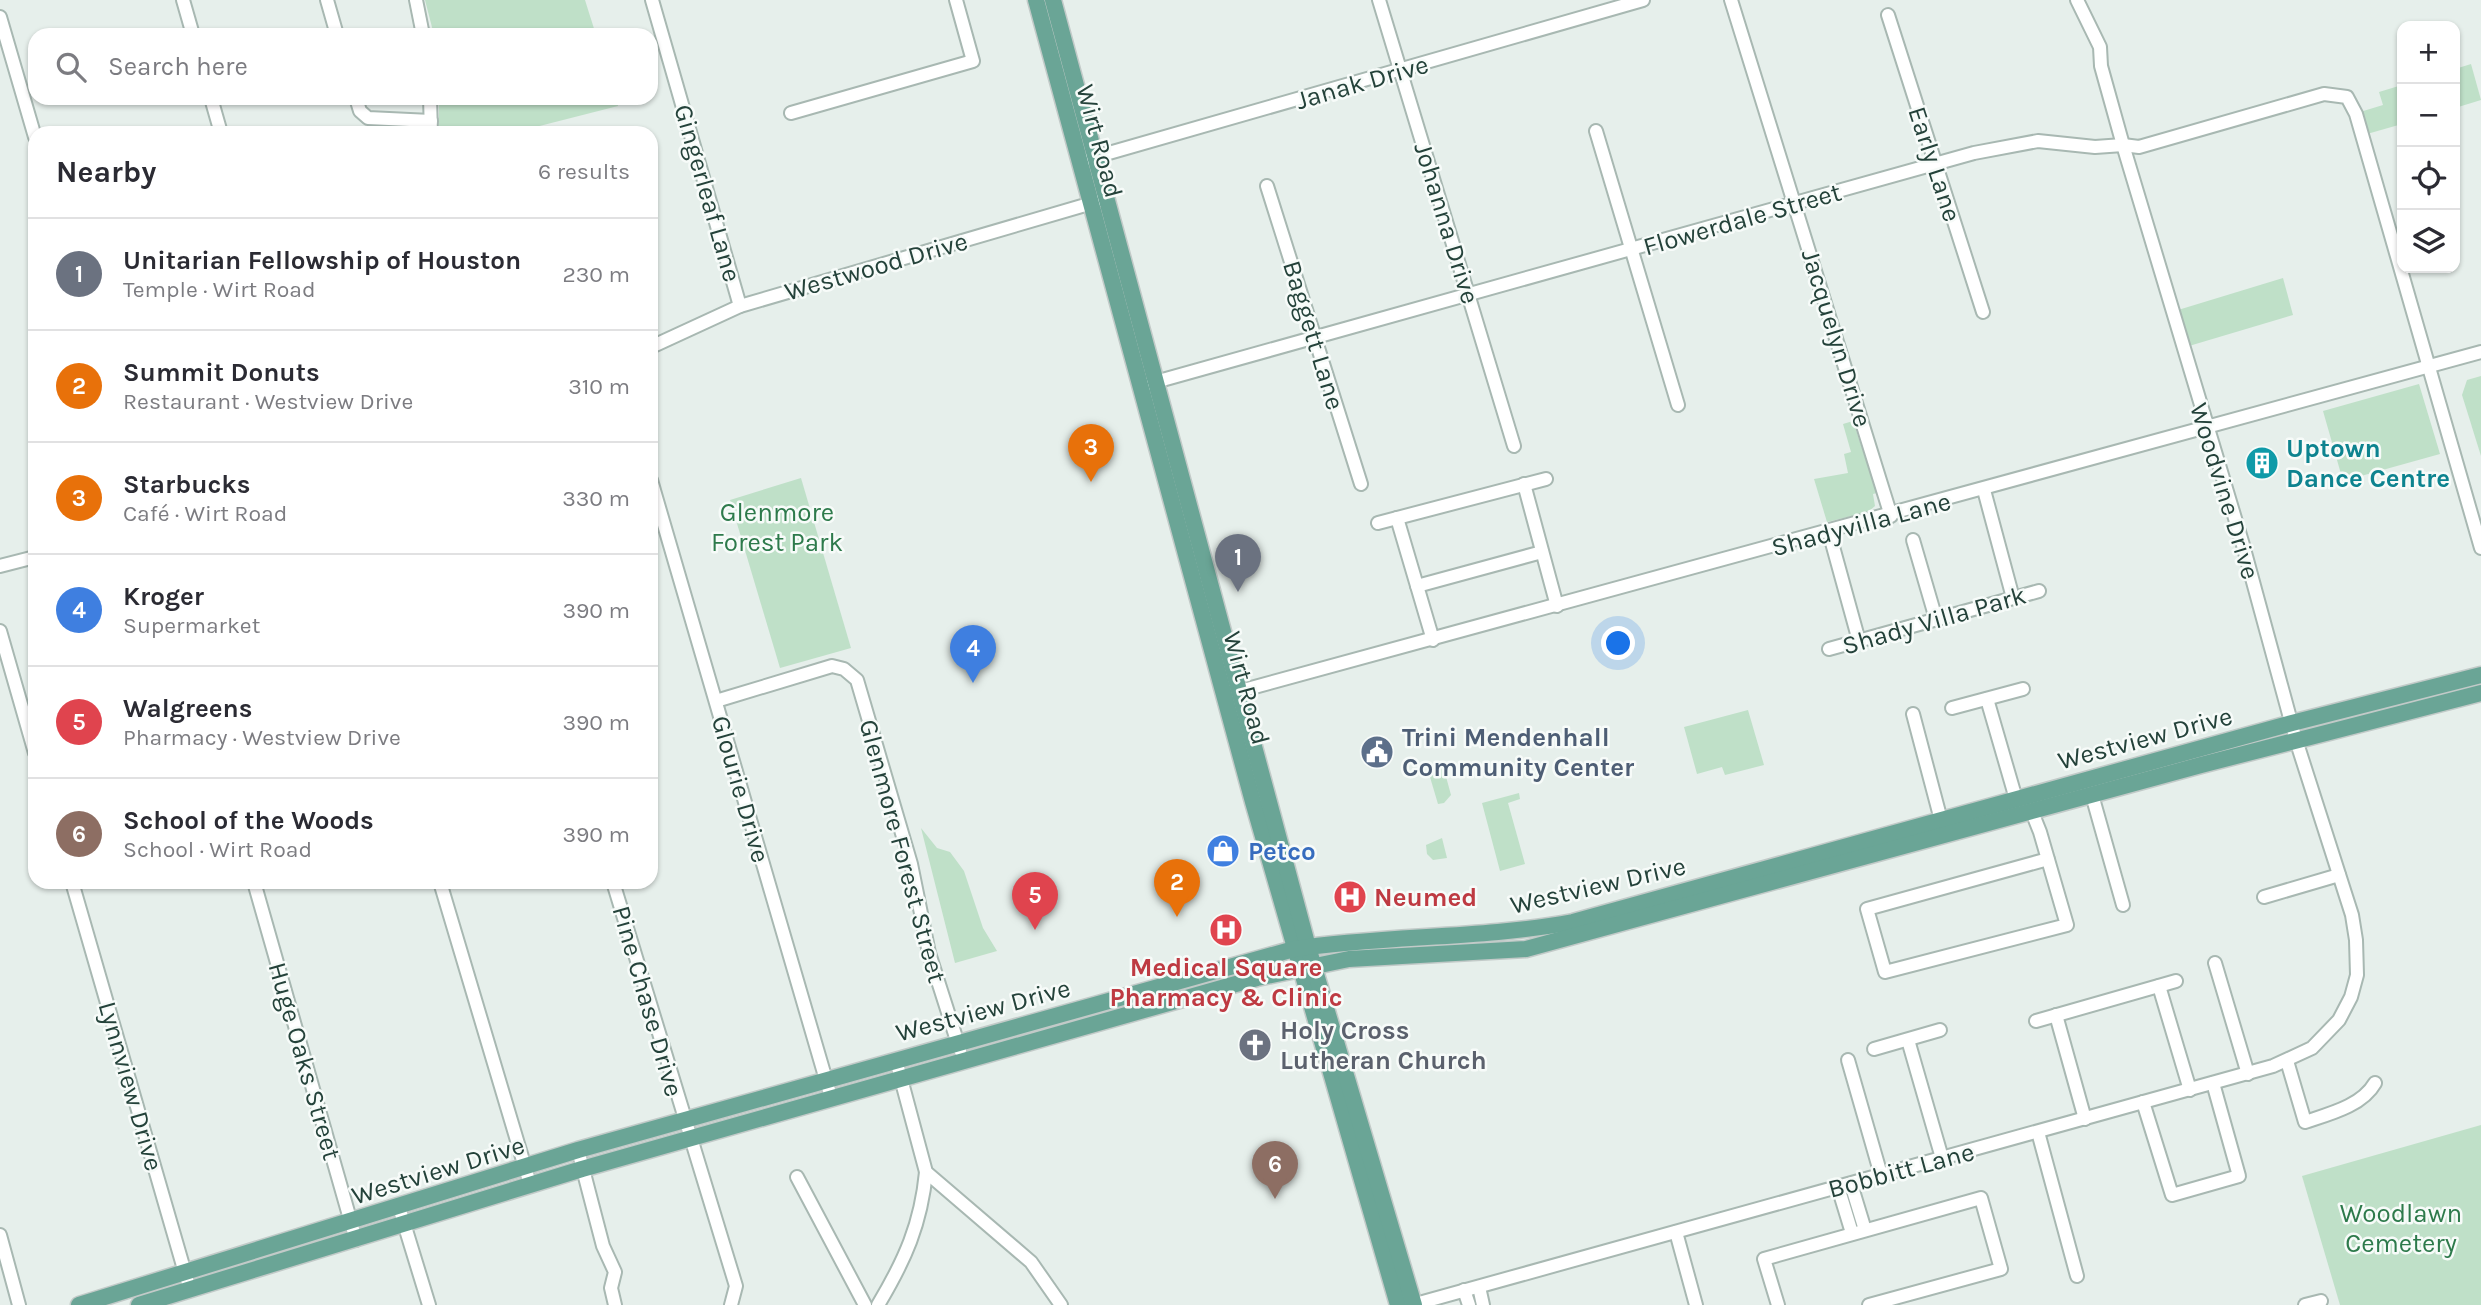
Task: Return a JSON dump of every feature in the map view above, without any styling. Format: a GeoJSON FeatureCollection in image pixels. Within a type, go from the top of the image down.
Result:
{"type":"FeatureCollection","features":[{"type":"Feature","properties":{"kind":"main road","name":"Wirt Road"},"geometry":{"type":"LineString","coordinates":[[1036,0],[1088,159]]}},
{"type":"Feature","properties":{"kind":"main road","name":"Wirt Road"},"geometry":{"type":"LineString","coordinates":[[1053,0],[1099,201],[1132,296],[1184,552],[1301,948],[1398,1305]]}},
{"type":"Feature","properties":{"kind":"main road","name":"Wirt Road"},"geometry":{"type":"LineString","coordinates":[[1099,201],[1115,290],[1149,384],[1240,691],[1301,948]]}},
{"type":"Feature","properties":{"kind":"main road","name":"Westview Drive"},"geometry":{"type":"LineString","coordinates":[[139,1305],[158,1302],[405,1225],[528,1176],[578,1150],[1301,948],[1372,940],[1522,931],[1573,922],[1919,844],[2092,795],[2114,781],[2292,723],[2481,675]]}},
{"type":"Feature","properties":{"kind":"main road","name":"Westview Drive"},"geometry":{"type":"LineString","coordinates":[[79,1305],[399,1207],[528,1176],[582,1168],[1306,966],[1349,958],[1526,949],[1914,827],[2016,799],[2114,781],[2296,740],[2481,693]]}},
{"type":"Feature","properties":{"kind":"main road"},"geometry":{"type":"LineString","coordinates":[[1914,827],[1919,844]]}},
{"type":"Feature","properties":{"kind":"main road"},"geometry":{"type":"LineString","coordinates":[[1522,931],[1526,949]]}},
{"type":"Feature","properties":{"kind":"main road"},"geometry":{"type":"LineString","coordinates":[[1471,936],[1472,953]]}},
{"type":"Feature","properties":{"kind":"main road","name":"Wirt Road"},"geometry":{"type":"LineString","coordinates":[[1306,966],[1414,1305]]}},
{"type":"Feature","properties":{"kind":"street"},"geometry":{"type":"LineString","coordinates":[[183,0],[191,28]]}},
{"type":"Feature","properties":{"kind":"street"},"geometry":{"type":"LineString","coordinates":[[327,0],[335,28]]}},
{"type":"Feature","properties":{"kind":"street"},"geometry":{"type":"LineString","coordinates":[[416,0],[422,28]]}},
{"type":"Feature","properties":{"kind":"street","name":"Gingerleaf Lane"},"geometry":{"type":"LineString","coordinates":[[652,0],[740,306]]}},
{"type":"Feature","properties":{"kind":"street"},"geometry":{"type":"LineString","coordinates":[[791,113],[973,61],[956,0]]}},
{"type":"Feature","properties":{"kind":"street","name":"Johanna Drive"},"geometry":{"type":"LineString","coordinates":[[1379,0],[1514,446]]}},
{"type":"Feature","properties":{"kind":"street","name":"Janak Drive"},"geometry":{"type":"LineString","coordinates":[[1088,159],[1643,0]]}},
{"type":"Feature","properties":{"kind":"street","name":"Jacquelyn Drive"},"geometry":{"type":"LineString","coordinates":[[1731,0],[1891,516]]}},
{"type":"Feature","properties":{"kind":"street","name":"Woodvine Drive"},"geometry":{"type":"LineString","coordinates":[[2077,0],[2100,47],[2101,66],[2123,145],[2205,428],[2243,545],[2296,740],[2339,875],[2357,940],[2355,986]]}},
{"type":"Feature","properties":{"kind":"street","name":"Early Lane"},"geometry":{"type":"LineString","coordinates":[[1888,15],[1983,312]]}},
{"type":"Feature","properties":{"kind":"street"},"geometry":{"type":"LineString","coordinates":[[0,17],[32,126]]}},
{"type":"Feature","properties":{"kind":"street","name":"Flowerdale Street"},"geometry":{"type":"LineString","coordinates":[[1149,384],[1934,164],[2029,142],[2139,147],[2324,94],[2347,97],[2356,114],[2429,367]]}},
{"type":"Feature","properties":{"kind":"street"},"geometry":{"type":"LineString","coordinates":[[213,105],[219,126]]}},
{"type":"Feature","properties":{"kind":"street"},"geometry":{"type":"LineString","coordinates":[[358,105],[360,111],[368,118],[424,126]]}},
{"type":"Feature","properties":{"kind":"street"},"geometry":{"type":"LineString","coordinates":[[430,105],[431,126]]}},
{"type":"Feature","properties":{"kind":"street"},"geometry":{"type":"LineString","coordinates":[[1596,131],[1678,405]]}},
{"type":"Feature","properties":{"kind":"street","name":"Baggett Lane"},"geometry":{"type":"LineString","coordinates":[[1267,186],[1361,484]]}},
{"type":"Feature","properties":{"kind":"street","name":"Westwood Drive"},"geometry":{"type":"LineString","coordinates":[[658,344],[740,306],[1099,201]]}},
{"type":"Feature","properties":{"kind":"street","name":"Shadyvilla Lane"},"geometry":{"type":"LineString","coordinates":[[1240,691],[1891,516],[2481,352]]}},
{"type":"Feature","properties":{"kind":"street"},"geometry":{"type":"LineString","coordinates":[[2429,367],[2481,548]]}},
{"type":"Feature","properties":{"kind":"street"},"geometry":{"type":"LineString","coordinates":[[1378,523],[1546,479]]}},
{"type":"Feature","properties":{"kind":"street"},"geometry":{"type":"LineString","coordinates":[[1524,484],[1557,606]]}},
{"type":"Feature","properties":{"kind":"street"},"geometry":{"type":"LineString","coordinates":[[1983,490],[2013,598]]}},
{"type":"Feature","properties":{"kind":"street","name":"Glourie Drive"},"geometry":{"type":"LineString","coordinates":[[658,504],[831,1097]]}},
{"type":"Feature","properties":{"kind":"street"},"geometry":{"type":"LineString","coordinates":[[1397,518],[1433,640]]}},
{"type":"Feature","properties":{"kind":"street"},"geometry":{"type":"LineString","coordinates":[[1829,532],[1858,641]]}},
{"type":"Feature","properties":{"kind":"street"},"geometry":{"type":"LineString","coordinates":[[1913,540],[1936,620]]}},
{"type":"Feature","properties":{"kind":"street"},"geometry":{"type":"LineString","coordinates":[[1417,586],[1542,552]]}},
{"type":"Feature","properties":{"kind":"street"},"geometry":{"type":"LineString","coordinates":[[0,566],[28,559]]}},
{"type":"Feature","properties":{"kind":"street","name":"Shady Villa Park"},"geometry":{"type":"LineString","coordinates":[[1829,649],[2039,590]]}},
{"type":"Feature","properties":{"kind":"street"},"geometry":{"type":"LineString","coordinates":[[0,631],[28,729]]}},
{"type":"Feature","properties":{"kind":"street","name":"Glenmore Forest Street"},"geometry":{"type":"LineString","coordinates":[[716,701],[832,666],[844,669],[857,681],[911,864],[929,953],[965,1060]]}},
{"type":"Feature","properties":{"kind":"street"},"geometry":{"type":"LineString","coordinates":[[1952,708],[2023,689]]}},
{"type":"Feature","properties":{"kind":"street"},"geometry":{"type":"LineString","coordinates":[[1987,699],[2016,799]]}},
{"type":"Feature","properties":{"kind":"street"},"geometry":{"type":"LineString","coordinates":[[1913,714],[1941,820]]}},
{"type":"Feature","properties":{"kind":"street"},"geometry":{"type":"LineString","coordinates":[[2092,795],[2123,905]]}},
{"type":"Feature","properties":{"kind":"street"},"geometry":{"type":"LineString","coordinates":[[2032,812],[2048,859],[2067,925],[1885,972],[1867,909],[2048,859]]}},
{"type":"Feature","properties":{"kind":"street"},"geometry":{"type":"LineString","coordinates":[[2264,897],[2339,875]]}},
{"type":"Feature","properties":{"kind":"street","name":"Lynnview Drive"},"geometry":{"type":"LineString","coordinates":[[74,889],[190,1290]]}},
{"type":"Feature","properties":{"kind":"street","name":"Huge Oaks Street"},"geometry":{"type":"LineString","coordinates":[[256,889],[356,1240]]}},
{"type":"Feature","properties":{"kind":"street"},"geometry":{"type":"LineString","coordinates":[[442,889],[528,1176]]}},
{"type":"Feature","properties":{"kind":"street","name":"Pine Chase Drive"},"geometry":{"type":"LineString","coordinates":[[615,889],[683,1120],[736,1286],[731,1305]]}},
{"type":"Feature","properties":{"kind":"street"},"geometry":{"type":"LineString","coordinates":[[2215,963],[2248,1074]]}},
{"type":"Feature","properties":{"kind":"street"},"geometry":{"type":"LineString","coordinates":[[2036,1021],[2176,981]]}},
{"type":"Feature","properties":{"kind":"street"},"geometry":{"type":"LineString","coordinates":[[2159,986],[2190,1090]]}},
{"type":"Feature","properties":{"kind":"street","name":"Bobbitt Lane"},"geometry":{"type":"LineString","coordinates":[[1414,1305],[2287,1061],[2312,1048],[2331,1030],[2346,1009],[2355,986]]}},
{"type":"Feature","properties":{"kind":"street"},"geometry":{"type":"LineString","coordinates":[[2056,1015],[2085,1119]]}},
{"type":"Feature","properties":{"kind":"street"},"geometry":{"type":"LineString","coordinates":[[1874,1049],[1940,1030]]}},
{"type":"Feature","properties":{"kind":"street"},"geometry":{"type":"LineString","coordinates":[[1908,1040],[1942,1158]]}},
{"type":"Feature","properties":{"kind":"street"},"geometry":{"type":"LineString","coordinates":[[878,1305],[911,1244],[922,1211],[926,1172],[896,1060]]}},
{"type":"Feature","properties":{"kind":"street"},"geometry":{"type":"LineString","coordinates":[[1849,1060],[1881,1175]]}},
{"type":"Feature","properties":{"kind":"street"},"geometry":{"type":"LineString","coordinates":[[2287,1061],[2305,1122],[2354,1102],[2371,1090],[2375,1083]]}},
{"type":"Feature","properties":{"kind":"street"},"geometry":{"type":"LineString","coordinates":[[2143,1102],[2172,1195],[2205,1187],[2239,1176],[2213,1083]]}},
{"type":"Feature","properties":{"kind":"street"},"geometry":{"type":"LineString","coordinates":[[2038,1132],[2077,1276]]}},
{"type":"Feature","properties":{"kind":"street"},"geometry":{"type":"LineString","coordinates":[[578,1150],[603,1245],[615,1272],[611,1288],[615,1305]]}},
{"type":"Feature","properties":{"kind":"street"},"geometry":{"type":"LineString","coordinates":[[926,1172],[1031,1262],[1061,1305]]}},
{"type":"Feature","properties":{"kind":"street"},"geometry":{"type":"LineString","coordinates":[[797,1177],[865,1305]]}},
{"type":"Feature","properties":{"kind":"street"},"geometry":{"type":"LineString","coordinates":[[1844,1185],[1859,1231]]}},
{"type":"Feature","properties":{"kind":"street"},"geometry":{"type":"LineString","coordinates":[[1778,1305],[1763,1259],[1981,1198],[2000,1269],[1869,1305]]}},
{"type":"Feature","properties":{"kind":"street"},"geometry":{"type":"LineString","coordinates":[[399,1207],[429,1305]]}},
{"type":"Feature","properties":{"kind":"street"},"geometry":{"type":"LineString","coordinates":[[1676,1232],[1696,1305]]}},
{"type":"Feature","properties":{"kind":"street"},"geometry":{"type":"LineString","coordinates":[[0,1235],[19,1305]]}},
{"type":"Feature","properties":{"kind":"street"},"geometry":{"type":"LineString","coordinates":[[153,1283],[158,1302]]}},
{"type":"Feature","properties":{"kind":"street"},"geometry":{"type":"LineString","coordinates":[[1479,1287],[1483,1305]]}},
{"type":"Feature","properties":{"kind":"street"},"geometry":{"type":"LineString","coordinates":[[1464,1290],[1469,1305]]}},
{"type":"Feature","properties":{"kind":"street"},"geometry":{"type":"LineString","coordinates":[[2305,1305],[2321,1301]]}},
{"type":"Feature","properties":{"kind":"green space"},"geometry":{"type":"Polygon","coordinates":[[[425,0],[585,0],[594,28],[432,28],[425,0]]]}},
{"type":"Feature","properties":{"kind":"green space"},"geometry":{"type":"Polygon","coordinates":[[[2471,64],[2481,100],[2460,106],[2460,84],[2460,67],[2471,64]]]}},
{"type":"Feature","properties":{"kind":"green space"},"geometry":{"type":"Polygon","coordinates":[[[2397,87],[2397,125],[2367,134],[2360,112],[2383,105],[2379,92],[2397,87]]]}},
{"type":"Feature","properties":{"kind":"green space"},"geometry":{"type":"Polygon","coordinates":[[[439,105],[618,106],[539,126],[439,126],[439,105]]]}},
{"type":"Feature","properties":{"kind":"green space"},"geometry":{"type":"Polygon","coordinates":[[[2283,278],[2293,315],[2189,346],[2178,310],[2283,278]]]}},
{"type":"Feature","properties":{"kind":"green space"},"geometry":{"type":"Polygon","coordinates":[[[2481,376],[2481,456],[2462,395],[2467,380],[2481,376]]]}},
{"type":"Feature","properties":{"kind":"green space"},"geometry":{"type":"Polygon","coordinates":[[[2419,384],[2440,454],[2343,481],[2323,411],[2419,384]]]}},
{"type":"Feature","properties":{"kind":"green space"},"geometry":{"type":"Polygon","coordinates":[[[1853,421],[1877,493],[1873,494],[1875,506],[1868,512],[1827,522],[1814,479],[1848,473],[1844,454],[1851,452],[1843,424],[1853,421]]]}},
{"type":"Feature","properties":{"kind":"green space","name":"Glenmore Forest Park"},"geometry":{"type":"Polygon","coordinates":[[[801,478],[851,648],[780,668],[730,500],[801,478]]]}},
{"type":"Feature","properties":{"kind":"green space"},"geometry":{"type":"Polygon","coordinates":[[[1748,710],[1764,765],[1725,775],[1722,767],[1697,774],[1684,727],[1748,710]]]}},
{"type":"Feature","properties":{"kind":"green space"},"geometry":{"type":"Polygon","coordinates":[[[1442,762],[1451,795],[1444,803],[1438,804],[1427,767],[1442,762]]]}},
{"type":"Feature","properties":{"kind":"green space"},"geometry":{"type":"Polygon","coordinates":[[[1519,793],[1520,799],[1508,803],[1525,864],[1500,871],[1482,803],[1519,793]]]}},
{"type":"Feature","properties":{"kind":"green space"},"geometry":{"type":"Polygon","coordinates":[[[921,828],[937,848],[950,852],[964,871],[983,928],[997,951],[955,963],[921,828]]]}},
{"type":"Feature","properties":{"kind":"green space"},"geometry":{"type":"Polygon","coordinates":[[[1442,838],[1447,858],[1433,860],[1427,854],[1426,845],[1442,838]]]}},
{"type":"Feature","properties":{"kind":"green space","name":"Woodlawn Cemetery"},"geometry":{"type":"Polygon","coordinates":[[[2481,1125],[2481,1305],[2340,1305],[2302,1176],[2481,1125]]]}},
{"type":"Feature","properties":{"kind":"place","name":"Uptown Dance Centre"},"geometry":{"type":"Point","coordinates":[2262,463]}},
{"type":"Feature","properties":{"kind":"place","name":"Starbucks"},"geometry":{"type":"Point","coordinates":[1091,482]}},
{"type":"Feature","properties":{"kind":"place","name":"Unitarian Fellowship of Houston"},"geometry":{"type":"Point","coordinates":[1238,592]}},
{"type":"Feature","properties":{"kind":"place","name":"Kroger"},"geometry":{"type":"Point","coordinates":[973,683]}},
{"type":"Feature","properties":{"kind":"place","name":"Trini Mendenhall Community Center"},"geometry":{"type":"Point","coordinates":[1377,752]}},
{"type":"Feature","properties":{"kind":"place","name":"Petco"},"geometry":{"type":"Point","coordinates":[1223,851]}},
{"type":"Feature","properties":{"kind":"place","name":"Neumed"},"geometry":{"type":"Point","coordinates":[1350,897]}},
{"type":"Feature","properties":{"kind":"place","name":"Summit Donuts"},"geometry":{"type":"Point","coordinates":[1177,917]}},
{"type":"Feature","properties":{"kind":"place","name":"Walgreens"},"geometry":{"type":"Point","coordinates":[1035,930]}},
{"type":"Feature","properties":{"kind":"place","name":"Medical Square Pharmacy & Clinic"},"geometry":{"type":"Point","coordinates":[1226,930]}},
{"type":"Feature","properties":{"kind":"place","name":"Holy Cross Lutheran Church"},"geometry":{"type":"Point","coordinates":[1255,1045]}},
{"type":"Feature","properties":{"kind":"place","name":"School of the Woods"},"geometry":{"type":"Point","coordinates":[1275,1199]}}]}
